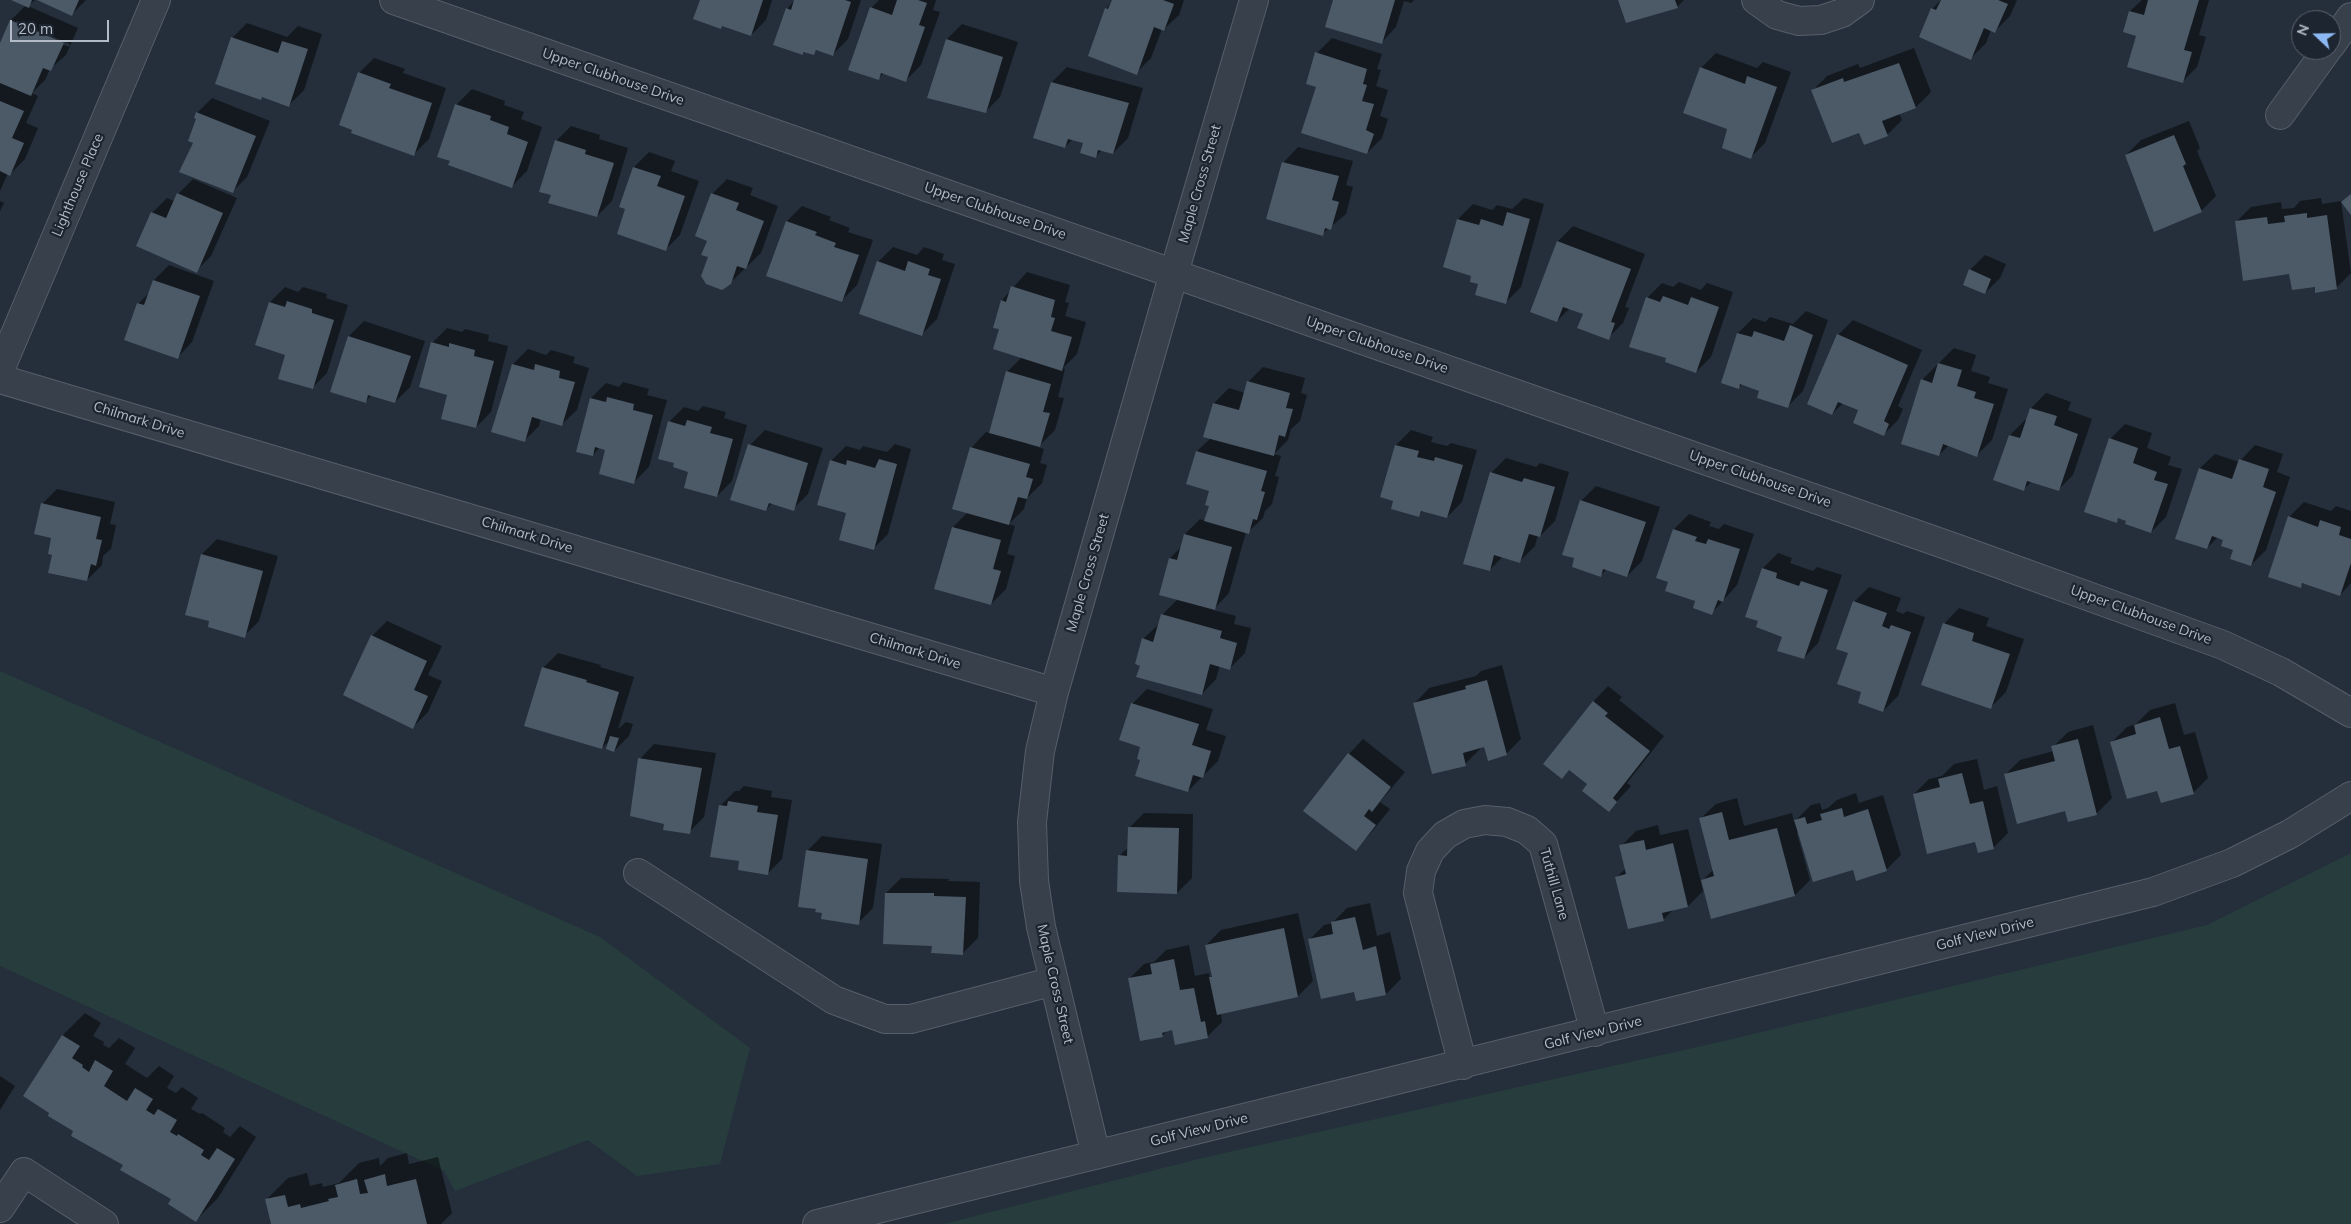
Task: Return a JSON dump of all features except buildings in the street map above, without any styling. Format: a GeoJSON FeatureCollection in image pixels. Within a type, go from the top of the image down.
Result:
{"type":"FeatureCollection","features":[{"type":"Feature","properties":{"kind":"street","name":"Lighthouse Place"},"geometry":{"type":"LineString","coordinates":[[0,370],[156,0]]}},
{"type":"Feature","properties":{"kind":"street","name":"Upper Clubhouse Drive"},"geometry":{"type":"LineString","coordinates":[[394,0],[1958,549],[2223,645],[2281,672],[2351,713]]}},
{"type":"Feature","properties":{"kind":"street","name":"Maple Cross Street"},"geometry":{"type":"LineString","coordinates":[[1096,1155],[1040,927],[1034,881],[1032,822],[1040,751],[1054,692],[1254,0]]}},
{"type":"Feature","properties":{"kind":"street"},"geometry":{"type":"LineString","coordinates":[[1756,0],[1777,15],[1799,21],[1821,20],[1842,13],[1860,0]]}},
{"type":"Feature","properties":{"kind":"street"},"geometry":{"type":"LineString","coordinates":[[2341,30],[2351,17]]}},
{"type":"Feature","properties":{"kind":"street"},"geometry":{"type":"LineString","coordinates":[[2280,115],[2320,60]]}},
{"type":"Feature","properties":{"kind":"street","name":"Chilmark Drive"},"geometry":{"type":"LineString","coordinates":[[0,379],[1054,692]]}},
{"type":"Feature","properties":{"kind":"street","name":"Golf View Drive"},"geometry":{"type":"LineString","coordinates":[[817,1224],[2153,892],[2232,863],[2290,834],[2351,796]]}},
{"type":"Feature","properties":{"kind":"street","name":"Tuthill Lane"},"geometry":{"type":"LineString","coordinates":[[1463,1065],[1418,893],[1421,871],[1430,851],[1445,836],[1464,824],[1485,820],[1507,822],[1527,830],[1544,844],[1595,1032]]}},
{"type":"Feature","properties":{"kind":"street"},"geometry":{"type":"LineString","coordinates":[[638,873],[834,1000],[885,1019],[910,1019],[1054,981]]}},
{"type":"Feature","properties":{"kind":"street"},"geometry":{"type":"LineString","coordinates":[[0,1208],[24,1172],[104,1224]]}},
{"type":"Feature","properties":{"kind":"green space"},"geometry":{"type":"Polygon","coordinates":[[[0,671],[600,937],[750,1048],[720,1164],[637,1176],[588,1140],[455,1191],[444,1171],[0,966],[0,671]]]}},
{"type":"Feature","properties":{"kind":"green space"},"geometry":{"type":"Polygon","coordinates":[[[2351,853],[2351,1224],[944,1224],[1202,1158],[1724,1041],[2207,925],[2351,853]]]}}]}
